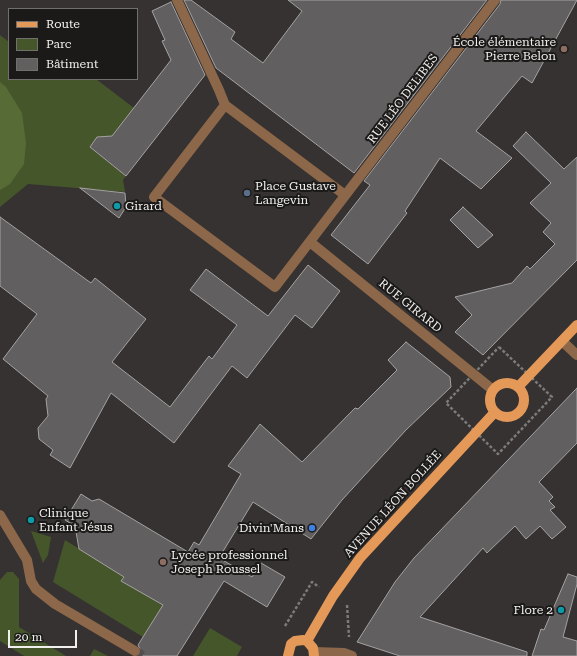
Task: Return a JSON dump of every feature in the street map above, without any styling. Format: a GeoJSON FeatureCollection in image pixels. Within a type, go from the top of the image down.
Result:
{"type":"FeatureCollection","features":[{"type":"Feature","properties":{"kind":"main road"},"geometry":{"type":"LineString","coordinates":[[518,387],[577,325]]}},
{"type":"Feature","properties":{"kind":"main road"},"geometry":{"type":"LineString","coordinates":[[506,383],[518,387],[523,395],[524,401],[519,411],[510,416],[504,416],[495,412],[490,402],[493,390],[501,384],[506,383]]}},
{"type":"Feature","properties":{"kind":"main road","name":"AVENUE LÉON BOLLÉE"},"geometry":{"type":"LineString","coordinates":[[307,641],[333,596],[360,558],[495,412]]}},
{"type":"Feature","properties":{"kind":"main road"},"geometry":{"type":"LineString","coordinates":[[288,656],[289,648],[295,642],[303,640],[307,641],[313,648],[314,654]]}},
{"type":"Feature","properties":{"kind":"street"},"geometry":{"type":"LineString","coordinates":[[177,0],[220,90],[224,105],[345,195],[276,286],[154,197],[224,105]]}},
{"type":"Feature","properties":{"kind":"street","name":"RUE LÉO DELIBES"},"geometry":{"type":"LineString","coordinates":[[345,195],[495,0]]}},
{"type":"Feature","properties":{"kind":"street","name":"RUE GIRARD"},"geometry":{"type":"LineString","coordinates":[[310,242],[493,390]]}},
{"type":"Feature","properties":{"kind":"street"},"geometry":{"type":"LineString","coordinates":[[562,341],[577,355]]}},
{"type":"Feature","properties":{"kind":"street"},"geometry":{"type":"LineString","coordinates":[[0,515],[25,557],[31,581],[36,589],[55,604],[135,652]]}},
{"type":"Feature","properties":{"kind":"street"},"geometry":{"type":"LineString","coordinates":[[314,654],[348,655]]}},
{"type":"Feature","properties":{"kind":"path"},"geometry":{"type":"LineString","coordinates":[[284,629],[312,582]]}},
{"type":"Feature","properties":{"kind":"path"},"geometry":{"type":"LineString","coordinates":[[348,606],[350,644],[348,655]]}},
{"type":"Feature","properties":{"kind":"green space"},"geometry":{"type":"Polygon","coordinates":[[[0,35],[8,41],[8,80],[97,80],[134,108],[108,142],[92,149],[126,176],[123,180],[125,192],[28,184],[0,207],[0,35]]]}},
{"type":"Feature","properties":{"kind":"green space"},"geometry":{"type":"Polygon","coordinates":[[[0,82],[6,87],[22,113],[26,143],[24,164],[10,184],[0,190],[0,82]]]}},
{"type":"Feature","properties":{"kind":"green space"},"geometry":{"type":"Polygon","coordinates":[[[31,531],[51,537],[48,555],[43,563],[31,531]]]}},
{"type":"Feature","properties":{"kind":"green space"},"geometry":{"type":"Polygon","coordinates":[[[65,540],[124,577],[121,581],[160,597],[157,602],[163,605],[143,637],[53,582],[65,540]]]}},
{"type":"Feature","properties":{"kind":"green space"},"geometry":{"type":"Polygon","coordinates":[[[7,572],[13,572],[19,579],[19,627],[66,656],[24,656],[0,641],[0,580],[7,572]]]}},
{"type":"Feature","properties":{"kind":"green space"},"geometry":{"type":"Polygon","coordinates":[[[210,628],[242,647],[237,656],[193,656],[210,628]]]}},
{"type":"Feature","properties":{"kind":"green space"},"geometry":{"type":"Polygon","coordinates":[[[94,649],[108,656],[90,656],[94,649]]]}},
{"type":"Feature","properties":{"kind":"building"},"geometry":{"type":"Polygon","coordinates":[[[184,0],[191,0],[235,32],[231,39],[263,63],[302,11],[288,0],[487,0],[354,173],[216,68],[184,0]]]}},
{"type":"Feature","properties":{"kind":"building"},"geometry":{"type":"Polygon","coordinates":[[[501,0],[577,0],[532,83],[522,76],[476,131],[512,158],[481,189],[440,158],[405,211],[407,213],[368,264],[331,235],[370,185],[364,181],[500,4],[501,0]]]}},
{"type":"Feature","properties":{"kind":"building"},"geometry":{"type":"Polygon","coordinates":[[[171,2],[205,75],[126,176],[90,147],[97,137],[112,136],[171,60],[162,41],[165,40],[152,11],[171,2]]]}},
{"type":"Feature","properties":{"kind":"building"},"geometry":{"type":"Polygon","coordinates":[[[526,132],[564,169],[577,157],[577,260],[483,355],[455,332],[472,315],[455,297],[512,283],[527,266],[530,269],[555,244],[543,232],[551,223],[530,203],[551,183],[513,146],[526,132]]]}},
{"type":"Feature","properties":{"kind":"building"},"geometry":{"type":"Polygon","coordinates":[[[80,188],[125,193],[126,207],[119,218],[80,188]]]}},
{"type":"Feature","properties":{"kind":"building"},"geometry":{"type":"Polygon","coordinates":[[[463,207],[493,235],[478,248],[450,220],[463,207]]]}},
{"type":"Feature","properties":{"kind":"building"},"geometry":{"type":"Polygon","coordinates":[[[0,217],[91,283],[95,278],[146,319],[112,362],[170,407],[209,356],[212,359],[237,325],[190,290],[206,269],[268,316],[308,265],[340,291],[312,328],[295,315],[247,378],[232,366],[174,443],[111,393],[70,468],[50,455],[53,450],[39,439],[38,428],[48,416],[46,399],[48,396],[3,359],[37,314],[0,286],[0,217]]]}},
{"type":"Feature","properties":{"kind":"building"},"geometry":{"type":"Polygon","coordinates":[[[406,342],[450,377],[451,387],[406,430],[342,500],[311,539],[253,502],[219,558],[252,577],[261,563],[285,577],[267,607],[224,581],[177,656],[139,656],[141,651],[138,645],[163,605],[121,581],[124,577],[79,549],[75,526],[65,520],[81,494],[92,501],[99,499],[188,552],[194,542],[199,545],[241,474],[228,466],[260,424],[302,462],[355,408],[358,409],[397,370],[388,360],[406,342]]]}},
{"type":"Feature","properties":{"kind":"building"},"geometry":{"type":"Polygon","coordinates":[[[577,388],[577,443],[539,482],[553,497],[549,501],[555,507],[550,510],[566,527],[552,539],[540,526],[526,539],[515,526],[487,553],[483,548],[420,617],[527,652],[527,656],[400,656],[357,642],[395,582],[414,558],[577,388]]]}},
{"type":"Feature","properties":{"kind":"building"},"geometry":{"type":"Polygon","coordinates":[[[568,574],[577,577],[577,584],[563,637],[577,641],[577,656],[532,656],[541,629],[544,630],[568,574]]]}},
{"type":"Feature","properties":{"kind":"tunnel"},"geometry":{"type":"LineString","coordinates":[[135,651],[142,656]]}},
{"type":"Feature","properties":{"kind":"place","name":"École élémentaire Pierre Belon"},"geometry":{"type":"Point","coordinates":[564,49]}},
{"type":"Feature","properties":{"kind":"place","name":"Place Gustave Langevin"},"geometry":{"type":"Point","coordinates":[247,193]}},
{"type":"Feature","properties":{"kind":"place","name":"Girard"},"geometry":{"type":"Point","coordinates":[117,206]}},
{"type":"Feature","properties":{"kind":"place","name":"Clinique Enfant Jésus"},"geometry":{"type":"Point","coordinates":[31,520]}},
{"type":"Feature","properties":{"kind":"place","name":"Divin'Mans"},"geometry":{"type":"Point","coordinates":[312,528]}},
{"type":"Feature","properties":{"kind":"place","name":"Lycée professionnel Joseph Roussel"},"geometry":{"type":"Point","coordinates":[163,562]}},
{"type":"Feature","properties":{"kind":"place","name":"Flore 2"},"geometry":{"type":"Point","coordinates":[561,610]}}]}
